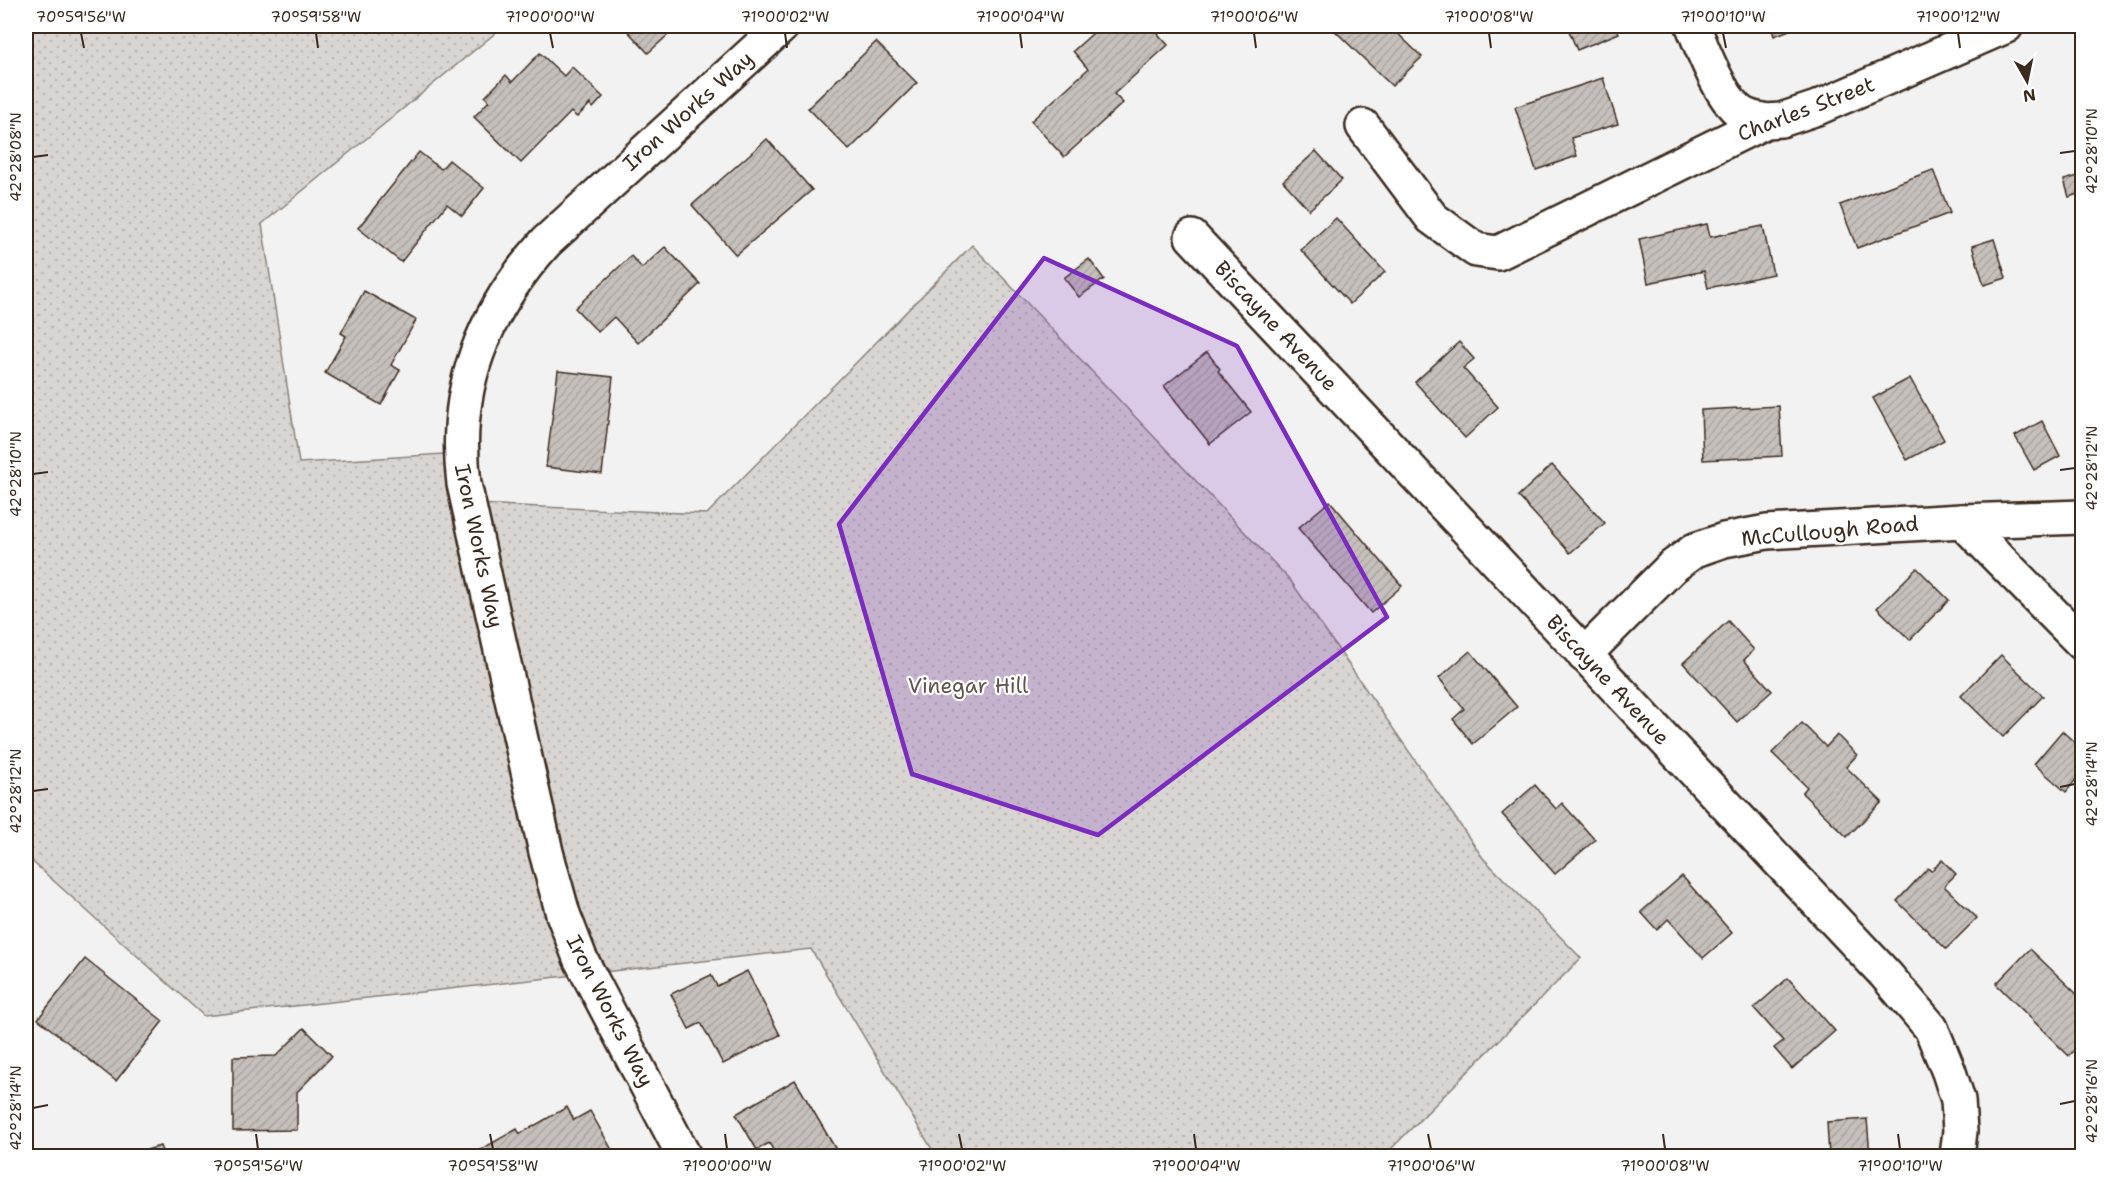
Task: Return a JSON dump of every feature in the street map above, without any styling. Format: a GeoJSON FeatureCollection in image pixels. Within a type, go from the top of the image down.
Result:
{"type":"FeatureCollection","features":[{"type":"Feature","properties":{"kind":"street","name":"Iron Works Way"},"geometry":{"type":"LineString","coordinates":[[684,1156],[580,957],[563,914],[543,841],[466,496],[460,455],[461,426],[471,368],[481,340],[498,305],[526,264],[546,242],[782,26]]}},
{"type":"Feature","properties":{"kind":"street"},"geometry":{"type":"LineString","coordinates":[[1693,26],[1712,70],[1727,97],[1742,114],[1766,121]]}},
{"type":"Feature","properties":{"kind":"street","name":"Charles Street"},"geometry":{"type":"LineString","coordinates":[[1363,126],[1432,218],[1476,250],[1498,253],[1766,121],[1781,120],[1817,108],[2006,26]]}},
{"type":"Feature","properties":{"kind":"street","name":"Biscayne Avenue"},"geometry":{"type":"LineString","coordinates":[[1192,237],[1886,975],[1931,1028],[1958,1100],[1960,1131],[1957,1156]]}},
{"type":"Feature","properties":{"kind":"street","name":"McCullough Road"},"geometry":{"type":"LineString","coordinates":[[1584,655],[1672,567],[1695,550],[1724,540],[1767,532],[2082,517]]}},
{"type":"Feature","properties":{"kind":"street"},"geometry":{"type":"LineString","coordinates":[[1962,521],[2082,643]]}},
{"type":"Feature","properties":{"kind":"highlighted area"},"geometry":{"type":"Polygon","coordinates":[[[1044,258],[1237,346],[1387,617],[1098,835],[912,774],[839,524],[1044,258]]]}},
{"type":"Feature","properties":{"kind":"green space","name":"Vinegar Hill"},"geometry":{"type":"Polygon","coordinates":[[[26,26],[504,26],[262,224],[299,463],[444,454],[450,503],[707,514],[972,245],[1290,580],[1483,858],[1581,958],[1384,1156],[936,1156],[811,949],[204,1016],[26,856],[26,26]]]}},
{"type":"Feature","properties":{"kind":"building"},"geometry":{"type":"Polygon","coordinates":[[[623,26],[678,26],[648,53],[623,26]]]}},
{"type":"Feature","properties":{"kind":"building"},"geometry":{"type":"Polygon","coordinates":[[[1101,26],[1167,26],[1158,34],[1168,45],[1114,94],[1123,103],[1064,157],[1031,121],[1088,69],[1073,51],[1101,26]]]}},
{"type":"Feature","properties":{"kind":"building"},"geometry":{"type":"Polygon","coordinates":[[[1330,26],[1390,26],[1422,57],[1392,86],[1330,26]]]}},
{"type":"Feature","properties":{"kind":"building"},"geometry":{"type":"Polygon","coordinates":[[[1567,26],[1616,26],[1619,33],[1577,50],[1567,26]]]}},
{"type":"Feature","properties":{"kind":"building"},"geometry":{"type":"Polygon","coordinates":[[[1771,26],[1800,26],[1774,36],[1771,26]]]}},
{"type":"Feature","properties":{"kind":"building"},"geometry":{"type":"Polygon","coordinates":[[[876,42],[917,83],[849,150],[808,108],[876,42]]]}},
{"type":"Feature","properties":{"kind":"building"},"geometry":{"type":"Polygon","coordinates":[[[540,53],[564,76],[572,67],[603,97],[593,108],[590,104],[577,117],[571,112],[521,163],[474,117],[489,101],[485,97],[506,75],[512,82],[540,53]]]}},
{"type":"Feature","properties":{"kind":"building"},"geometry":{"type":"Polygon","coordinates":[[[1603,78],[1618,124],[1571,138],[1577,156],[1536,170],[1515,107],[1603,78]]]}},
{"type":"Feature","properties":{"kind":"building"},"geometry":{"type":"Polygon","coordinates":[[[767,139],[812,190],[736,255],[692,205],[767,139]]]}},
{"type":"Feature","properties":{"kind":"building"},"geometry":{"type":"Polygon","coordinates":[[[1316,151],[1342,180],[1309,210],[1283,181],[1316,151]]]}},
{"type":"Feature","properties":{"kind":"building"},"geometry":{"type":"Polygon","coordinates":[[[419,152],[441,169],[449,160],[484,188],[462,216],[447,204],[401,262],[358,228],[419,152]]]}},
{"type":"Feature","properties":{"kind":"building"},"geometry":{"type":"Polygon","coordinates":[[[1933,170],[1950,213],[1857,248],[1840,205],[1933,170]]]}},
{"type":"Feature","properties":{"kind":"building"},"geometry":{"type":"Polygon","coordinates":[[[2082,175],[2082,212],[2078,194],[2069,197],[2064,180],[2082,175]]]}},
{"type":"Feature","properties":{"kind":"building"},"geometry":{"type":"Polygon","coordinates":[[[1336,218],[1385,272],[1350,304],[1301,250],[1336,218]]]}},
{"type":"Feature","properties":{"kind":"building"},"geometry":{"type":"Polygon","coordinates":[[[1707,224],[1710,237],[1763,226],[1773,274],[1708,288],[1704,271],[1648,283],[1639,239],[1707,224]]]}},
{"type":"Feature","properties":{"kind":"building"},"geometry":{"type":"Polygon","coordinates":[[[1994,239],[2006,278],[1984,285],[1972,246],[1994,239]]]}},
{"type":"Feature","properties":{"kind":"building"},"geometry":{"type":"Polygon","coordinates":[[[665,247],[700,284],[638,343],[614,317],[598,332],[575,308],[631,256],[642,268],[665,247]]]}},
{"type":"Feature","properties":{"kind":"building"},"geometry":{"type":"Polygon","coordinates":[[[1089,259],[1104,279],[1079,297],[1064,278],[1089,259]]]}},
{"type":"Feature","properties":{"kind":"building"},"geometry":{"type":"Polygon","coordinates":[[[364,291],[416,320],[391,365],[400,370],[381,405],[325,373],[346,336],[341,333],[364,291]]]}},
{"type":"Feature","properties":{"kind":"building"},"geometry":{"type":"Polygon","coordinates":[[[1459,342],[1474,359],[1463,368],[1498,407],[1465,438],[1415,382],[1459,342]]]}},
{"type":"Feature","properties":{"kind":"building"},"geometry":{"type":"Polygon","coordinates":[[[1207,352],[1220,369],[1218,371],[1251,412],[1210,444],[1164,386],[1207,352]]]}},
{"type":"Feature","properties":{"kind":"building"},"geometry":{"type":"Polygon","coordinates":[[[558,371],[613,377],[602,474],[546,467],[558,371]]]}},
{"type":"Feature","properties":{"kind":"building"},"geometry":{"type":"Polygon","coordinates":[[[1910,378],[1944,440],[1907,460],[1873,398],[1910,378]]]}},
{"type":"Feature","properties":{"kind":"building"},"geometry":{"type":"Polygon","coordinates":[[[1779,406],[1782,456],[1703,460],[1701,410],[1779,406]]]}},
{"type":"Feature","properties":{"kind":"building"},"geometry":{"type":"Polygon","coordinates":[[[2042,421],[2060,456],[2034,470],[2015,436],[2042,421]]]}},
{"type":"Feature","properties":{"kind":"building"},"geometry":{"type":"Polygon","coordinates":[[[1552,465],[1605,523],[1570,553],[1518,496],[1552,465]]]}},
{"type":"Feature","properties":{"kind":"building"},"geometry":{"type":"Polygon","coordinates":[[[1330,501],[1402,586],[1371,613],[1298,528],[1330,501]]]}},
{"type":"Feature","properties":{"kind":"building"},"geometry":{"type":"Polygon","coordinates":[[[1917,568],[1949,600],[1910,640],[1877,608],[1917,568]]]}},
{"type":"Feature","properties":{"kind":"building"},"geometry":{"type":"Polygon","coordinates":[[[1728,621],[1754,650],[1744,660],[1772,691],[1737,722],[1683,663],[1728,621]]]}},
{"type":"Feature","properties":{"kind":"building"},"geometry":{"type":"Polygon","coordinates":[[[1470,651],[1517,707],[1473,744],[1453,719],[1464,709],[1439,678],[1470,651]]]}},
{"type":"Feature","properties":{"kind":"building"},"geometry":{"type":"Polygon","coordinates":[[[2001,655],[2043,696],[2003,737],[1961,696],[2001,655]]]}},
{"type":"Feature","properties":{"kind":"building"},"geometry":{"type":"Polygon","coordinates":[[[1802,723],[1826,747],[1837,735],[1857,755],[1846,767],[1882,802],[1847,837],[1802,793],[1807,787],[1772,753],[1802,723]]]}},
{"type":"Feature","properties":{"kind":"building"},"geometry":{"type":"Polygon","coordinates":[[[2062,731],[2082,749],[2082,772],[2066,792],[2034,764],[2062,731]]]}},
{"type":"Feature","properties":{"kind":"building"},"geometry":{"type":"Polygon","coordinates":[[[1535,785],[1556,809],[1562,803],[1595,840],[1555,874],[1502,814],[1535,785]]]}},
{"type":"Feature","properties":{"kind":"building"},"geometry":{"type":"Polygon","coordinates":[[[1942,860],[1956,874],[1944,886],[1977,918],[1946,949],[1897,901],[1928,868],[1931,871],[1942,860]]]}},
{"type":"Feature","properties":{"kind":"building"},"geometry":{"type":"Polygon","coordinates":[[[1682,876],[1732,933],[1703,958],[1668,919],[1657,930],[1641,912],[1682,876]]]}},
{"type":"Feature","properties":{"kind":"building"},"geometry":{"type":"Polygon","coordinates":[[[2030,949],[2082,999],[2082,1057],[2075,1050],[2069,1056],[1996,984],[2030,949]]]}},
{"type":"Feature","properties":{"kind":"building"},"geometry":{"type":"Polygon","coordinates":[[[85,959],[163,1021],[116,1081],[38,1019],[85,959]]]}},
{"type":"Feature","properties":{"kind":"building"},"geometry":{"type":"Polygon","coordinates":[[[747,971],[780,1035],[723,1064],[701,1023],[689,1029],[671,994],[711,975],[717,986],[747,971]]]}},
{"type":"Feature","properties":{"kind":"building"},"geometry":{"type":"Polygon","coordinates":[[[1788,978],[1835,1031],[1792,1069],[1774,1048],[1783,1041],[1754,1008],[1788,978]]]}},
{"type":"Feature","properties":{"kind":"building"},"geometry":{"type":"Polygon","coordinates":[[[304,1028],[332,1056],[297,1092],[297,1130],[233,1131],[233,1057],[276,1056],[304,1028]]]}},
{"type":"Feature","properties":{"kind":"building"},"geometry":{"type":"Polygon","coordinates":[[[795,1080],[838,1153],[831,1156],[777,1156],[769,1143],[757,1150],[736,1114],[795,1080]]]}},
{"type":"Feature","properties":{"kind":"building"},"geometry":{"type":"Polygon","coordinates":[[[567,1107],[574,1120],[590,1111],[612,1150],[601,1156],[480,1156],[483,1155],[480,1150],[517,1129],[520,1134],[567,1107]]]}},
{"type":"Feature","properties":{"kind":"building"},"geometry":{"type":"Polygon","coordinates":[[[1867,1119],[1870,1156],[1829,1156],[1827,1122],[1867,1119]]]}},
{"type":"Feature","properties":{"kind":"building"},"geometry":{"type":"Polygon","coordinates":[[[160,1146],[164,1156],[127,1156],[160,1146]]]}}]}
